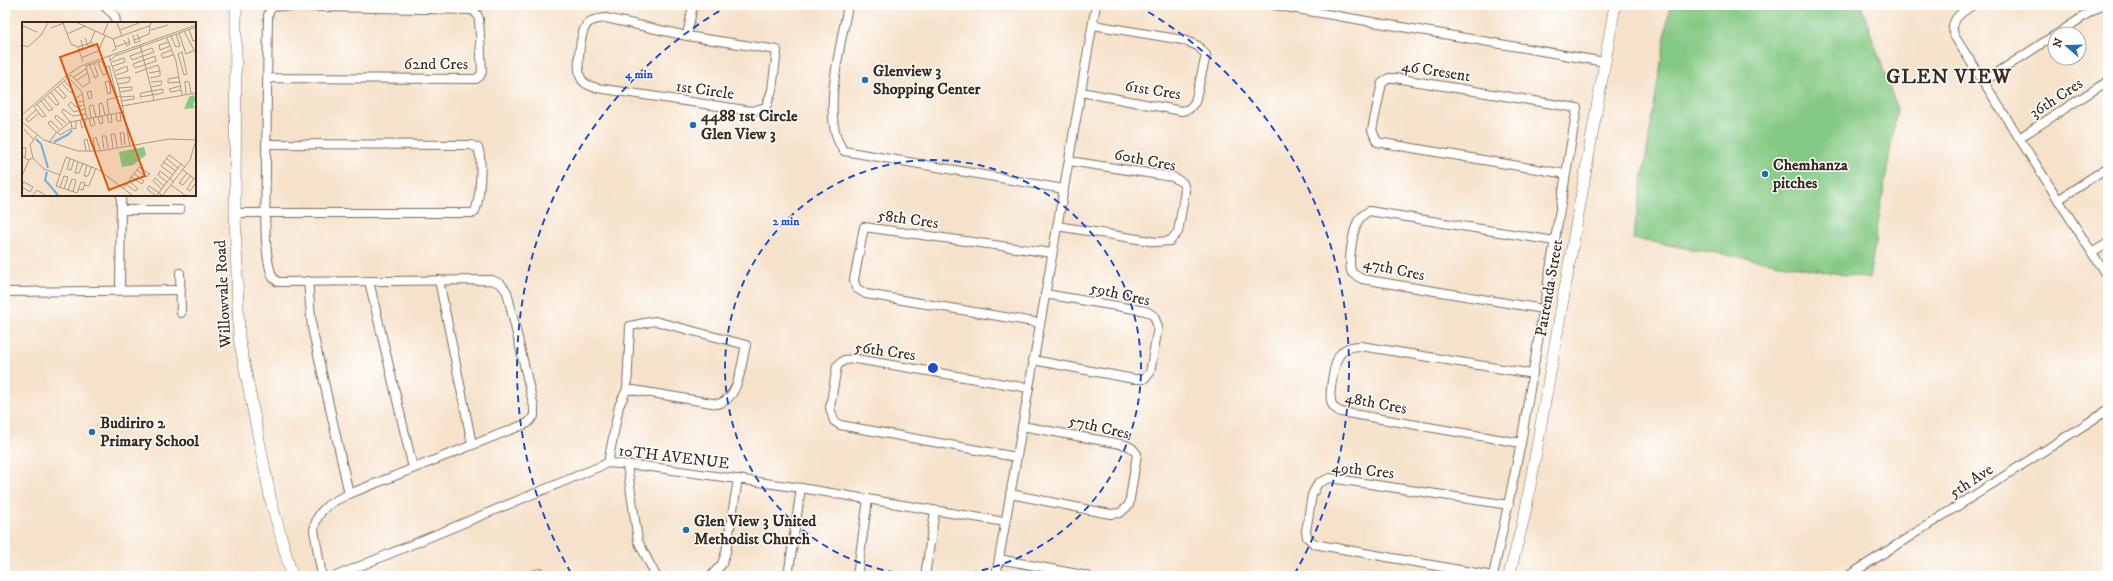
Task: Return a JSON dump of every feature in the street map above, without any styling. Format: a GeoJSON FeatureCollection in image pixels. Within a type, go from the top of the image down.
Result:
{"type":"FeatureCollection","features":[{"type":"Feature","properties":{"kind":"street"},"geometry":{"type":"LineString","coordinates":[[103,5],[114,16],[116,22]]}},
{"type":"Feature","properties":{"kind":"street","name":"Willowvale Road"},"geometry":{"type":"LineString","coordinates":[[236,5],[235,213],[239,338],[270,501],[292,576]]}},
{"type":"Feature","properties":{"kind":"street"},"geometry":{"type":"LineString","coordinates":[[687,36],[693,5]]}},
{"type":"Feature","properties":{"kind":"street"},"geometry":{"type":"LineString","coordinates":[[848,5],[831,102],[836,142],[844,151],[1064,189]]}},
{"type":"Feature","properties":{"kind":"street"},"geometry":{"type":"LineString","coordinates":[[996,576],[1096,5]]}},
{"type":"Feature","properties":{"kind":"street"},"geometry":{"type":"LineString","coordinates":[[1274,5],[1605,62]]}},
{"type":"Feature","properties":{"kind":"street","name":"Patrenda Street"},"geometry":{"type":"LineString","coordinates":[[1509,576],[1526,509],[1615,5]]}},
{"type":"Feature","properties":{"kind":"street"},"geometry":{"type":"LineString","coordinates":[[1973,5],[1959,14],[1954,21],[1952,30],[1983,82],[2108,278]]}},
{"type":"Feature","properties":{"kind":"street"},"geometry":{"type":"LineString","coordinates":[[2069,26],[2100,5]]}},
{"type":"Feature","properties":{"kind":"street","name":"62nd Cres"},"geometry":{"type":"LineString","coordinates":[[276,6],[378,6],[475,12],[479,19],[481,74],[476,78],[267,78],[268,15],[271,8],[276,6]]}},
{"type":"Feature","properties":{"kind":"street","name":"1st Circle"},"geometry":{"type":"LineString","coordinates":[[606,18],[687,36],[777,50],[772,90],[766,107],[752,111],[597,88],[588,85],[581,79],[579,64],[584,30],[589,23],[596,19],[606,18]]}},
{"type":"Feature","properties":{"kind":"street","name":"61st Cres"},"geometry":{"type":"LineString","coordinates":[[1081,92],[1182,111],[1189,109],[1195,102],[1206,55],[1198,46],[1182,40],[1093,25]]}},
{"type":"Feature","properties":{"kind":"street"},"geometry":{"type":"LineString","coordinates":[[1983,82],[2047,41]]}},
{"type":"Feature","properties":{"kind":"street"},"geometry":{"type":"LineString","coordinates":[[267,78],[265,213],[268,262],[273,278],[278,282],[492,280],[501,284],[507,292],[534,407],[534,416],[528,424],[472,444],[349,494],[324,507],[315,522],[314,540],[322,576]]}},
{"type":"Feature","properties":{"kind":"street","name":"46 Cresent"},"geometry":{"type":"LineString","coordinates":[[1389,78],[1396,78],[1577,108],[1566,174],[1382,144],[1374,137],[1372,130],[1382,83],[1389,78]]}},
{"type":"Feature","properties":{"kind":"street","name":"36th Cres"},"geometry":{"type":"LineString","coordinates":[[2019,138],[2108,81]]}},
{"type":"Feature","properties":{"kind":"street"},"geometry":{"type":"LineString","coordinates":[[235,213],[474,213],[477,206],[480,156],[478,148],[465,145],[266,144]]}},
{"type":"Feature","properties":{"kind":"street","name":"60th Cres"},"geometry":{"type":"LineString","coordinates":[[1057,226],[1156,242],[1170,241],[1178,232],[1185,191],[1183,183],[1173,178],[1069,161]]}},
{"type":"Feature","properties":{"kind":"street"},"geometry":{"type":"LineString","coordinates":[[2058,200],[2108,168]]}},
{"type":"Feature","properties":{"kind":"street"},"geometry":{"type":"LineString","coordinates":[[1493,576],[1521,443],[1566,174]]}},
{"type":"Feature","properties":{"kind":"street"},"geometry":{"type":"LineString","coordinates":[[120,289],[121,196]]}},
{"type":"Feature","properties":{"kind":"street"},"geometry":{"type":"LineString","coordinates":[[122,210],[180,210]]}},
{"type":"Feature","properties":{"kind":"street","name":"47th Cres"},"geometry":{"type":"LineString","coordinates":[[1543,309],[1362,279],[1352,274],[1349,263],[1357,223],[1360,217],[1369,211],[1555,241]]}},
{"type":"Feature","properties":{"kind":"street","name":"58th Cres"},"geometry":{"type":"LineString","coordinates":[[1040,323],[866,294],[856,288],[854,280],[864,227],[1052,253]]}},
{"type":"Feature","properties":{"kind":"street"},"geometry":{"type":"LineString","coordinates":[[2092,253],[2108,243]]}},
{"type":"Feature","properties":{"kind":"street"},"geometry":{"type":"LineString","coordinates":[[180,273],[181,313]]}},
{"type":"Feature","properties":{"kind":"street"},"geometry":{"type":"LineString","coordinates":[[438,280],[472,444]]}},
{"type":"Feature","properties":{"kind":"street"},"geometry":{"type":"LineString","coordinates":[[308,281],[312,328],[349,494]]}},
{"type":"Feature","properties":{"kind":"street"},"geometry":{"type":"LineString","coordinates":[[369,281],[413,468]]}},
{"type":"Feature","properties":{"kind":"street"},"geometry":{"type":"LineString","coordinates":[[5,292],[76,292],[120,289],[181,290]]}},
{"type":"Feature","properties":{"kind":"street","name":"59th Cres"},"geometry":{"type":"LineString","coordinates":[[1034,360],[1134,379],[1144,379],[1150,373],[1158,327],[1154,316],[1146,311],[1045,294]]}},
{"type":"Feature","properties":{"kind":"street"},"geometry":{"type":"LineString","coordinates":[[608,462],[619,406],[627,389],[630,326],[655,321],[746,345],[734,393],[727,402],[718,404],[627,389]]}},
{"type":"Feature","properties":{"kind":"street","name":"48th Cres"},"geometry":{"type":"LineString","coordinates":[[1521,443],[1341,412],[1335,409],[1332,404],[1330,394],[1338,358],[1341,353],[1352,346],[1533,374]]}},
{"type":"Feature","properties":{"kind":"street","name":"56th Cres"},"geometry":{"type":"LineString","coordinates":[[1016,456],[840,425],[834,421],[830,408],[837,366],[844,360],[856,359],[1029,388]]}},
{"type":"Feature","properties":{"kind":"street","name":"5th Ave"},"geometry":{"type":"LineString","coordinates":[[1848,576],[2108,410]]}},
{"type":"Feature","properties":{"kind":"street","name":"57th Cres"},"geometry":{"type":"LineString","coordinates":[[1010,494],[1110,514],[1120,513],[1129,505],[1137,454],[1132,448],[1126,445],[1022,426]]}},
{"type":"Feature","properties":{"kind":"street","name":"10TH AVENUE"},"geometry":{"type":"LineString","coordinates":[[336,576],[608,462],[800,488],[1005,522]]}},
{"type":"Feature","properties":{"kind":"street"},"geometry":{"type":"LineString","coordinates":[[627,465],[638,541],[656,576]]}},
{"type":"Feature","properties":{"kind":"street","name":"49th Cres"},"geometry":{"type":"LineString","coordinates":[[1493,576],[1314,544],[1307,537],[1306,531],[1312,495],[1318,483],[1330,478],[1509,505]]}},
{"type":"Feature","properties":{"kind":"street"},"geometry":{"type":"LineString","coordinates":[[711,576],[722,564],[726,552],[738,479]]}},
{"type":"Feature","properties":{"kind":"street"},"geometry":{"type":"LineString","coordinates":[[788,576],[800,488]]}},
{"type":"Feature","properties":{"kind":"street"},"geometry":{"type":"LineString","coordinates":[[857,576],[868,499]]}},
{"type":"Feature","properties":{"kind":"street"},"geometry":{"type":"LineString","coordinates":[[925,576],[935,511]]}},
{"type":"Feature","properties":{"kind":"street"},"geometry":{"type":"LineString","coordinates":[[999,559],[1088,576]]}},
{"type":"Feature","properties":{"kind":"street"},"geometry":{"type":"LineString","coordinates":[[527,576],[540,573],[548,576]]}},
{"type":"Feature","properties":{"kind":"green space","name":"Chemhanza pitches"},"geometry":{"type":"Polygon","coordinates":[[[1670,5],[1861,5],[1897,109],[1869,279],[1633,239],[1670,5]]]}},
{"type":"Feature","properties":{"kind":"place","name":"Glenview 3 Shopping Center"},"geometry":{"type":"Point","coordinates":[865,80]}},
{"type":"Feature","properties":{"kind":"place","name":"4488 1st Circle Glen View 3"},"geometry":{"type":"Point","coordinates":[693,125]}},
{"type":"Feature","properties":{"kind":"place","name":"Chemhanza pitches"},"geometry":{"type":"Point","coordinates":[1765,174]}},
{"type":"Feature","properties":{"kind":"place","name":"Budiriro 2 Primary School"},"geometry":{"type":"Point","coordinates":[92,432]}},
{"type":"Feature","properties":{"kind":"place","name":"Glen View 3 United Methodist Church"},"geometry":{"type":"Point","coordinates":[686,530]}},
{"type":"Feature","properties":{"kind":"district","name":"GLEN VIEW"},"geometry":{"type":"Point","coordinates":[1949,77]}}]}
